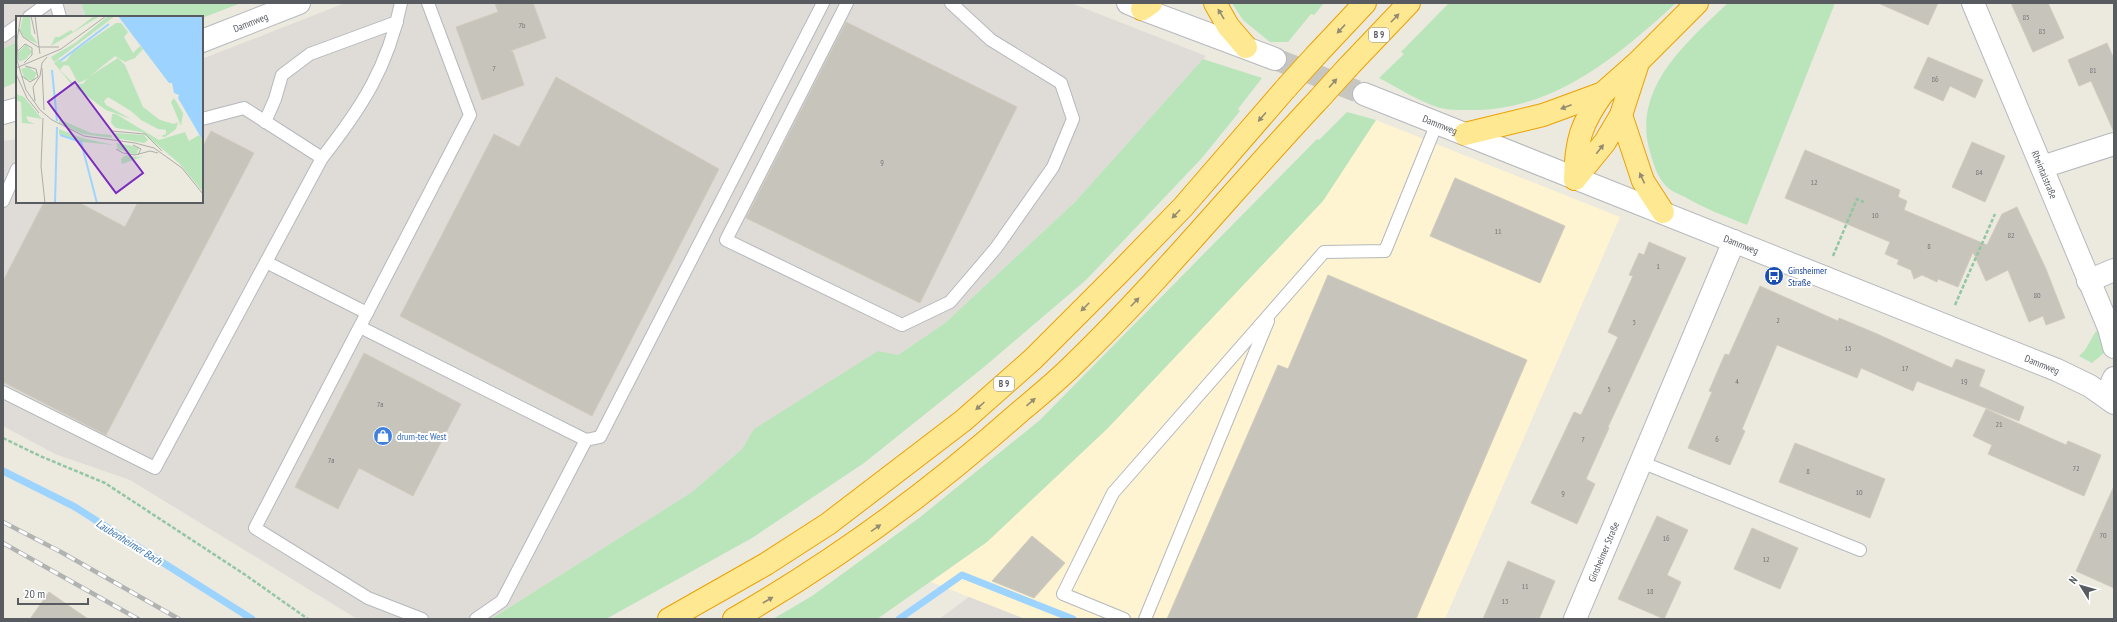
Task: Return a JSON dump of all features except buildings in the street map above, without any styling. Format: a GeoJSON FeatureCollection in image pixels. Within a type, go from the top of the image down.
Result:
{"type":"FeatureCollection","features":[{"type":"Feature","properties":{"kind":"highway"},"geometry":{"type":"LineString","coordinates":[[1214,3],[1228,26],[1246,47]]}},
{"type":"Feature","properties":{"kind":"highway","name":"B 9"},"geometry":{"type":"LineString","coordinates":[[669,619],[766,564],[828,524],[964,420],[1033,358],[1183,207],[1287,87],[1365,3]]}},
{"type":"Feature","properties":{"kind":"highway","name":"B 9"},"geometry":{"type":"LineString","coordinates":[[734,619],[786,589],[898,513],[960,465],[1073,365],[1143,295],[1258,164],[1409,3]]}},
{"type":"Feature","properties":{"kind":"highway"},"geometry":{"type":"LineString","coordinates":[[1574,178],[1578,135],[1591,110],[1603,93],[1638,62],[1697,3]]}},
{"type":"Feature","properties":{"kind":"highway"},"geometry":{"type":"LineString","coordinates":[[1574,178],[1605,142],[1621,115],[1638,62]]}},
{"type":"Feature","properties":{"kind":"highway"},"geometry":{"type":"LineString","coordinates":[[1465,134],[1543,115],[1603,93]]}},
{"type":"Feature","properties":{"kind":"highway"},"geometry":{"type":"LineString","coordinates":[[1621,115],[1643,181],[1662,212]]}},
{"type":"Feature","properties":{"kind":"street","name":"Dammweg"},"geometry":{"type":"LineString","coordinates":[[203,41],[299,3]]}},
{"type":"Feature","properties":{"kind":"street","name":"Rheintalstraße"},"geometry":{"type":"LineString","coordinates":[[1973,3],[2088,281],[2109,328],[2114,347]]}},
{"type":"Feature","properties":{"kind":"street"},"geometry":{"type":"LineString","coordinates":[[1141,5],[1275,59]]}},
{"type":"Feature","properties":{"kind":"street","name":"Dammweg"},"geometry":{"type":"LineString","coordinates":[[1364,94],[2057,370],[2090,386],[2111,392]]}},
{"type":"Feature","properties":{"kind":"street"},"geometry":{"type":"LineString","coordinates":[[3,113],[16,110]]}},
{"type":"Feature","properties":{"kind":"street"},"geometry":{"type":"LineString","coordinates":[[2042,167],[2114,144]]}},
{"type":"Feature","properties":{"kind":"street","name":"Ginsheimer Straße"},"geometry":{"type":"LineString","coordinates":[[1575,619],[1734,241]]}},
{"type":"Feature","properties":{"kind":"street"},"geometry":{"type":"LineString","coordinates":[[2088,281],[2114,270]]}},
{"type":"Feature","properties":{"kind":"lane"},"geometry":{"type":"LineString","coordinates":[[30,16],[48,3]]}},
{"type":"Feature","properties":{"kind":"lane"},"geometry":{"type":"LineString","coordinates":[[56,3],[60,16]]}},
{"type":"Feature","properties":{"kind":"lane"},"geometry":{"type":"LineString","coordinates":[[3,392],[155,468],[322,158],[352,120],[379,73],[397,22],[401,3]]}},
{"type":"Feature","properties":{"kind":"lane"},"geometry":{"type":"LineString","coordinates":[[360,327],[586,440],[600,437],[823,3]]}},
{"type":"Feature","properties":{"kind":"lane"},"geometry":{"type":"LineString","coordinates":[[847,3],[726,240],[902,325],[950,302],[996,248],[1053,166],[1073,119],[1060,83],[991,40],[951,3]]}},
{"type":"Feature","properties":{"kind":"lane"},"geometry":{"type":"LineString","coordinates":[[422,619],[368,598],[255,528],[470,115],[430,4]]}},
{"type":"Feature","properties":{"kind":"lane"},"geometry":{"type":"LineString","coordinates":[[265,122],[275,99],[282,75],[310,54],[397,22]]}},
{"type":"Feature","properties":{"kind":"lane"},"geometry":{"type":"LineString","coordinates":[[3,36],[16,27]]}},
{"type":"Feature","properties":{"kind":"lane"},"geometry":{"type":"LineString","coordinates":[[203,119],[244,108],[322,158]]}},
{"type":"Feature","properties":{"kind":"lane"},"geometry":{"type":"LineString","coordinates":[[1124,619],[1063,594],[1112,493],[1324,252],[1385,251],[1437,123]]}},
{"type":"Feature","properties":{"kind":"lane"},"geometry":{"type":"LineString","coordinates":[[3,200],[16,171]]}},
{"type":"Feature","properties":{"kind":"lane"},"geometry":{"type":"LineString","coordinates":[[266,262],[367,313]]}},
{"type":"Feature","properties":{"kind":"lane"},"geometry":{"type":"LineString","coordinates":[[1145,619],[1272,312]]}},
{"type":"Feature","properties":{"kind":"lane"},"geometry":{"type":"LineString","coordinates":[[476,619],[502,601],[586,440]]}},
{"type":"Feature","properties":{"kind":"lane"},"geometry":{"type":"LineString","coordinates":[[1641,462],[1860,550]]}},
{"type":"Feature","properties":{"kind":"path"},"geometry":{"type":"LineString","coordinates":[[1830,262],[1857,199],[1864,202]]}},
{"type":"Feature","properties":{"kind":"path"},"geometry":{"type":"LineString","coordinates":[[1953,311],[1995,214]]}},
{"type":"Feature","properties":{"kind":"path"},"geometry":{"type":"LineString","coordinates":[[3,438],[40,456],[105,483],[244,574],[308,619]]}},
{"type":"Feature","properties":{"kind":"shaded area"},"geometry":{"type":"Polygon","coordinates":[[[3,3],[81,3],[86,16],[16,16],[16,42],[3,49],[3,3]]]}},
{"type":"Feature","properties":{"kind":"shaded area"},"geometry":{"type":"Polygon","coordinates":[[[345,3],[1071,3],[1206,56],[1075,202],[945,323],[898,355],[755,429],[742,449],[692,492],[491,619],[364,619],[354,617],[130,480],[55,454],[3,426],[3,141],[16,139],[16,203],[203,203],[203,59],[345,3]]]}},
{"type":"Feature","properties":{"kind":"shaded area"},"geometry":{"type":"Polygon","coordinates":[[[1376,120],[1620,217],[1445,619],[1025,619],[931,582],[987,542],[1108,428],[1323,201],[1376,120]]]}},
{"type":"Feature","properties":{"kind":"shaded area"},"geometry":{"type":"Polygon","coordinates":[[[969,597],[1025,619],[939,619],[969,597]]]}},
{"type":"Feature","properties":{"kind":"green space"},"geometry":{"type":"Polygon","coordinates":[[[81,3],[241,3],[203,18],[203,16],[86,16],[81,3]]]}},
{"type":"Feature","properties":{"kind":"green space"},"geometry":{"type":"Polygon","coordinates":[[[1232,3],[1324,3],[1314,15],[1311,14],[1288,42],[1270,42],[1243,20],[1232,3]]]}},
{"type":"Feature","properties":{"kind":"green space"},"geometry":{"type":"Polygon","coordinates":[[[1449,3],[1676,3],[1633,41],[1586,74],[1562,88],[1536,99],[1508,107],[1463,110],[1437,107],[1379,78],[1404,54],[1401,52],[1449,3]]]}},
{"type":"Feature","properties":{"kind":"green space"},"geometry":{"type":"Polygon","coordinates":[[[1728,3],[1835,3],[1747,225],[1714,212],[1667,187],[1658,175],[1654,166],[1646,129],[1648,107],[1666,68],[1680,50],[1728,3]]]}},
{"type":"Feature","properties":{"kind":"green space"},"geometry":{"type":"Polygon","coordinates":[[[16,42],[16,82],[3,88],[3,49],[16,42]]]}},
{"type":"Feature","properties":{"kind":"green space"},"geometry":{"type":"Polygon","coordinates":[[[1203,59],[1262,78],[1238,109],[1240,111],[1201,159],[1086,280],[984,367],[864,463],[752,538],[606,619],[491,619],[692,492],[742,449],[754,429],[878,351],[898,355],[945,323],[1075,202],[1203,59]]]}},
{"type":"Feature","properties":{"kind":"green space"},"geometry":{"type":"Polygon","coordinates":[[[1347,112],[1376,120],[1323,201],[1108,428],[987,542],[877,619],[773,619],[812,596],[919,518],[1040,420],[1317,139],[1319,140],[1347,112]]]}},
{"type":"Feature","properties":{"kind":"green space"},"geometry":{"type":"Polygon","coordinates":[[[2096,331],[2101,334],[2104,353],[2092,363],[2079,356],[2085,350],[2096,331]]]}},
{"type":"Feature","properties":{"kind":"waterway","name":"Laubenheimer Bach"},"geometry":{"type":"LineString","coordinates":[[3,471],[75,507],[252,619]]}},
{"type":"Feature","properties":{"kind":"waterway"},"geometry":{"type":"LineString","coordinates":[[899,619],[962,575],[1073,619]]}},
{"type":"Feature","properties":{"kind":"tunnel"},"geometry":{"type":"LineString","coordinates":[[1275,59],[1364,94]]}},
{"type":"Feature","properties":{"kind":"railway"},"geometry":{"type":"LineString","coordinates":[[3,522],[61,552],[179,619]]}},
{"type":"Feature","properties":{"kind":"railway"},"geometry":{"type":"LineString","coordinates":[[3,543],[138,619]]}},
{"type":"Feature","properties":{"kind":"place","name":"Ginsheimer Straße"},"geometry":{"type":"Point","coordinates":[1774,276]}},
{"type":"Feature","properties":{"kind":"place","name":"drum-tec West"},"geometry":{"type":"Point","coordinates":[383,436]}}]}
